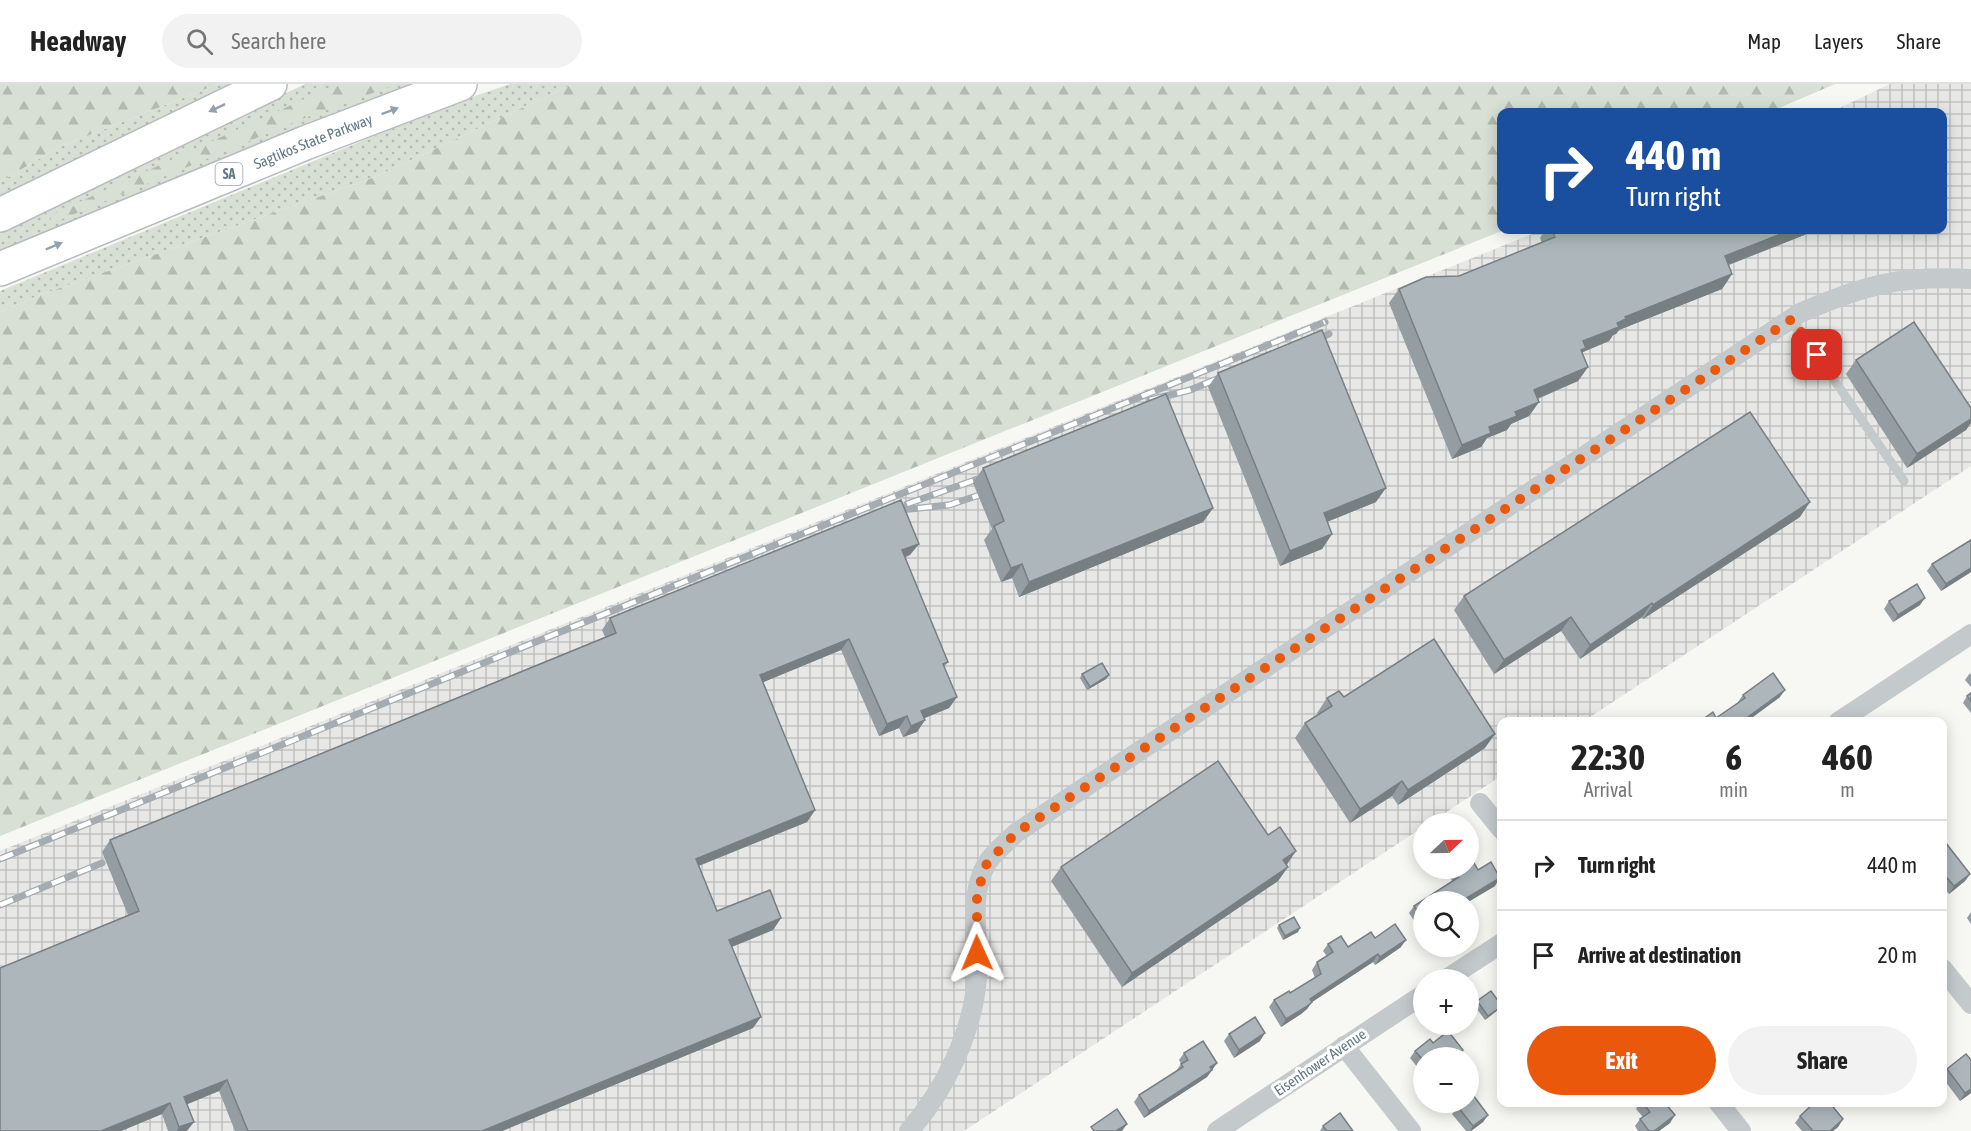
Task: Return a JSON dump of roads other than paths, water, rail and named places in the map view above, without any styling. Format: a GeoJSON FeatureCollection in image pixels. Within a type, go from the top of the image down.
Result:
{"type":"FeatureCollection","features":[{"type":"Feature","properties":{"kind":"highway"},"geometry":{"type":"LineString","coordinates":[[0,215],[270,84]]}},
{"type":"Feature","properties":{"kind":"highway","name":"Sagtikos State Parkway"},"geometry":{"type":"LineString","coordinates":[[0,269],[284,152],[460,84]]}},
{"type":"Feature","properties":{"kind":"street"},"geometry":{"type":"LineString","coordinates":[[909,1131],[925,1114],[949,1072],[969,1023],[977,977],[977,893],[987,863],[1016,833],[1792,319],[1844,293],[1886,281],[1927,276],[1971,279]]}},
{"type":"Feature","properties":{"kind":"street"},"geometry":{"type":"LineString","coordinates":[[1846,717],[1971,634]]}},
{"type":"Feature","properties":{"kind":"street"},"geometry":{"type":"LineString","coordinates":[[1480,803],[1497,825]]}},
{"type":"Feature","properties":{"kind":"street"},"geometry":{"type":"LineString","coordinates":[[1463,969],[1497,946]]}},
{"type":"Feature","properties":{"kind":"street"},"geometry":{"type":"LineString","coordinates":[[1947,974],[1971,1004]]}},
{"type":"Feature","properties":{"kind":"street","name":"Eisenhower Avenue"},"geometry":{"type":"LineString","coordinates":[[1216,1131],[1413,1001]]}},
{"type":"Feature","properties":{"kind":"street"},"geometry":{"type":"LineString","coordinates":[[1344,1046],[1411,1131]]}},
{"type":"Feature","properties":{"kind":"street"},"geometry":{"type":"LineString","coordinates":[[1722,1107],[1741,1131]]}},
{"type":"Feature","properties":{"kind":"lane"},"geometry":{"type":"LineString","coordinates":[[1792,319],[1904,481]]}},
{"type":"Feature","properties":{"kind":"railway"},"geometry":{"type":"LineString","coordinates":[[0,859],[1325,322]]}},
{"type":"Feature","properties":{"kind":"railway"},"geometry":{"type":"LineString","coordinates":[[1308,343],[1329,334]]}},
{"type":"Feature","properties":{"kind":"railway"},"geometry":{"type":"LineString","coordinates":[[1150,400],[1190,390],[1227,375]]}},
{"type":"Feature","properties":{"kind":"railway"},"geometry":{"type":"LineString","coordinates":[[907,504],[989,475]]}},
{"type":"Feature","properties":{"kind":"railway"},"geometry":{"type":"LineString","coordinates":[[890,511],[949,505],[995,490]]}},
{"type":"Feature","properties":{"kind":"railway"},"geometry":{"type":"LineString","coordinates":[[0,905],[102,863]]}}]}
